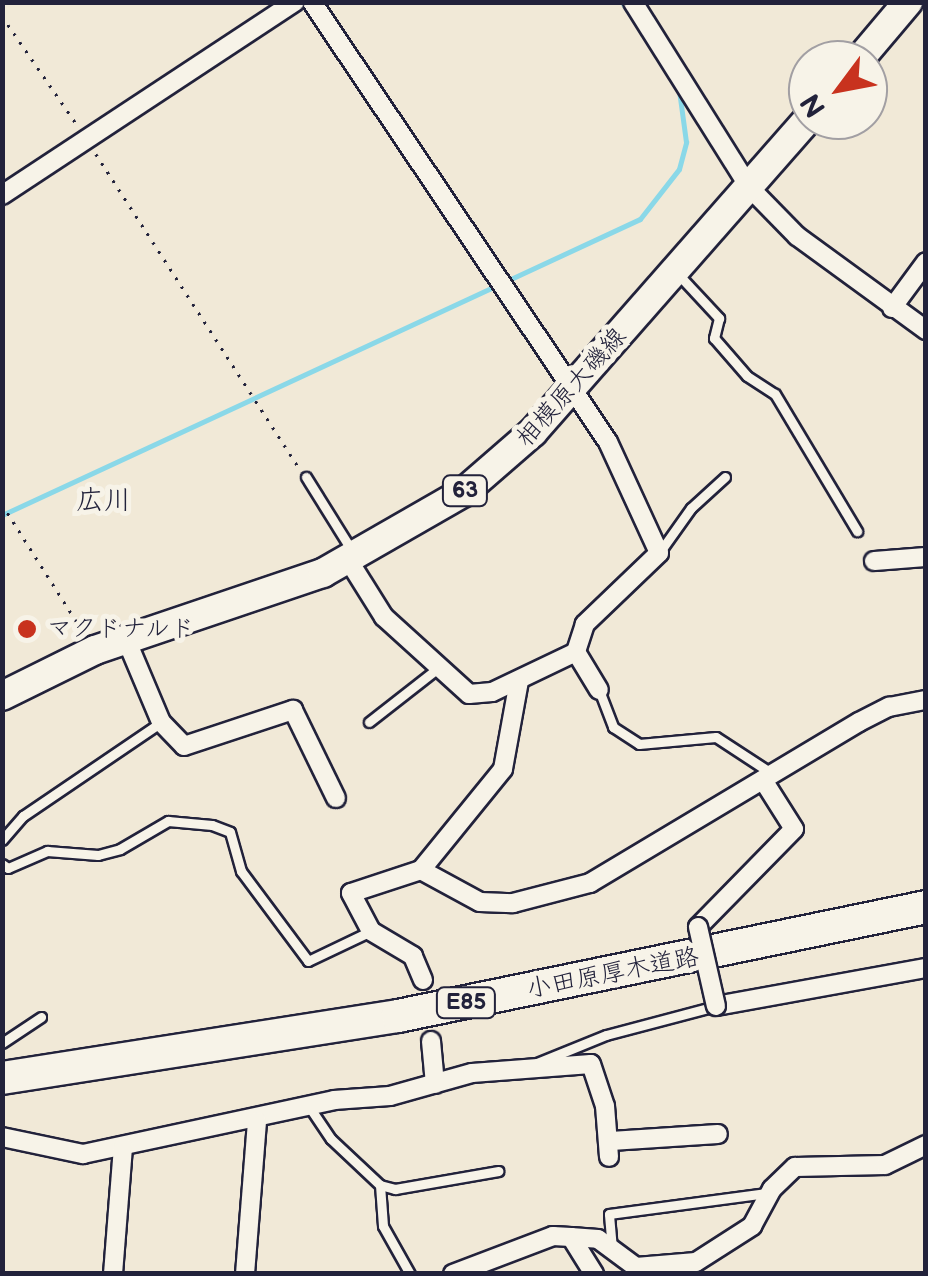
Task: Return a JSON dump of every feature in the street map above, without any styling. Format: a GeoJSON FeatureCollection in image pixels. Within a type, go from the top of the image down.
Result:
{"type":"FeatureCollection","features":[{"type":"Feature","properties":{"kind":"highway","name":"小田原厚木道路"},"geometry":{"type":"LineString","coordinates":[[2,1078],[451,1006],[926,907]]}},
{"type":"Feature","properties":{"kind":"highway","name":"小田原厚木道路"},"geometry":{"type":"LineString","coordinates":[[2,1098],[398,1037],[926,927]]}},
{"type":"Feature","properties":{"kind":"main road"},"geometry":{"type":"LineString","coordinates":[[876,40],[907,4]]}},
{"type":"Feature","properties":{"kind":"main road","name":"相模原大磯線"},"geometry":{"type":"LineString","coordinates":[[2,696],[94,650],[353,559],[505,461],[790,140]]}},
{"type":"Feature","properties":{"kind":"street"},"geometry":{"type":"LineString","coordinates":[[2,195],[295,2]]}},
{"type":"Feature","properties":{"kind":"street"},"geometry":{"type":"LineString","coordinates":[[312,2],[608,442],[659,553],[586,624],[576,652],[518,681],[469,694],[384,617],[353,559]]}},
{"type":"Feature","properties":{"kind":"street"},"geometry":{"type":"LineString","coordinates":[[634,2],[750,186],[797,236],[926,330]]}},
{"type":"Feature","properties":{"kind":"street"},"geometry":{"type":"LineString","coordinates":[[892,308],[926,262]]}},
{"type":"Feature","properties":{"kind":"street"},"geometry":{"type":"LineString","coordinates":[[874,561],[926,556]]}},
{"type":"Feature","properties":{"kind":"street"},"geometry":{"type":"LineString","coordinates":[[126,639],[162,722],[184,746],[293,710],[336,798]]}},
{"type":"Feature","properties":{"kind":"street"},"geometry":{"type":"LineString","coordinates":[[576,652],[598,690]]}},
{"type":"Feature","properties":{"kind":"street"},"geometry":{"type":"LineString","coordinates":[[423,980],[412,956],[371,932],[351,893],[420,870],[503,769],[518,681]]}},
{"type":"Feature","properties":{"kind":"street"},"geometry":{"type":"LineString","coordinates":[[420,870],[480,902],[556,894],[660,846],[889,707],[926,700]]}},
{"type":"Feature","properties":{"kind":"street"},"geometry":{"type":"LineString","coordinates":[[768,778],[794,830],[698,927],[716,1006],[926,968]]}},
{"type":"Feature","properties":{"kind":"street"},"geometry":{"type":"LineString","coordinates":[[431,1040],[435,1084]]}},
{"type":"Feature","properties":{"kind":"street"},"geometry":{"type":"LineString","coordinates":[[2,1137],[82,1154],[529,1065],[591,1064],[610,1149],[718,1134]]}},
{"type":"Feature","properties":{"kind":"street"},"geometry":{"type":"LineString","coordinates":[[245,1274],[257,1121]]}},
{"type":"Feature","properties":{"kind":"street"},"geometry":{"type":"LineString","coordinates":[[454,1274],[532,1240],[571,1238],[598,1239],[636,1266],[696,1262],[752,1226],[770,1193],[795,1168],[885,1165],[926,1145]]}},
{"type":"Feature","properties":{"kind":"street"},"geometry":{"type":"LineString","coordinates":[[113,1274],[123,1146]]}},
{"type":"Feature","properties":{"kind":"street"},"geometry":{"type":"LineString","coordinates":[[571,1238],[594,1274]]}},
{"type":"Feature","properties":{"kind":"lane"},"geometry":{"type":"LineString","coordinates":[[676,272],[719,318],[714,338],[747,376],[774,394],[857,531]]}},
{"type":"Feature","properties":{"kind":"lane"},"geometry":{"type":"LineString","coordinates":[[306,477],[353,559]]}},
{"type":"Feature","properties":{"kind":"lane"},"geometry":{"type":"LineString","coordinates":[[659,553],[691,508],[725,477]]}},
{"type":"Feature","properties":{"kind":"lane"},"geometry":{"type":"LineString","coordinates":[[369,722],[438,668]]}},
{"type":"Feature","properties":{"kind":"lane"},"geometry":{"type":"LineString","coordinates":[[598,690],[613,727],[640,744],[716,737],[768,778]]}},
{"type":"Feature","properties":{"kind":"lane"},"geometry":{"type":"LineString","coordinates":[[2,840],[38,806],[162,722]]}},
{"type":"Feature","properties":{"kind":"lane"},"geometry":{"type":"LineString","coordinates":[[2,864],[8,868],[46,851],[98,855],[120,850],[168,820],[212,825],[238,844],[241,871],[308,961],[371,932]]}},
{"type":"Feature","properties":{"kind":"lane"},"geometry":{"type":"LineString","coordinates":[[529,1065],[606,1035],[716,1006]]}},
{"type":"Feature","properties":{"kind":"lane"},"geometry":{"type":"LineString","coordinates":[[2,1044],[42,1018]]}},
{"type":"Feature","properties":{"kind":"lane"},"geometry":{"type":"LineString","coordinates":[[310,1108],[331,1140],[380,1185],[394,1189],[498,1170]]}},
{"type":"Feature","properties":{"kind":"lane"},"geometry":{"type":"LineString","coordinates":[[380,1185],[383,1226],[410,1274]]}},
{"type":"Feature","properties":{"kind":"lane"},"geometry":{"type":"LineString","coordinates":[[613,1251],[608,1214],[770,1193]]}},
{"type":"Feature","properties":{"kind":"path"},"geometry":{"type":"LineString","coordinates":[[2,16],[88,139],[306,477]]}},
{"type":"Feature","properties":{"kind":"path"},"geometry":{"type":"LineString","coordinates":[[2,504],[94,650]]}},
{"type":"Feature","properties":{"kind":"waterway"},"geometry":{"type":"LineString","coordinates":[[622,2],[657,56]]}},
{"type":"Feature","properties":{"kind":"waterway"},"geometry":{"type":"LineString","coordinates":[[2,515],[640,219],[679,169],[686,142],[679,90]]}},
{"type":"Feature","properties":{"kind":"place","name":"マクドナルド"},"geometry":{"type":"Point","coordinates":[27,629]}},
{"type":"Feature","properties":{"kind":"district","name":"広川"},"geometry":{"type":"Point","coordinates":[104,501]}}]}
